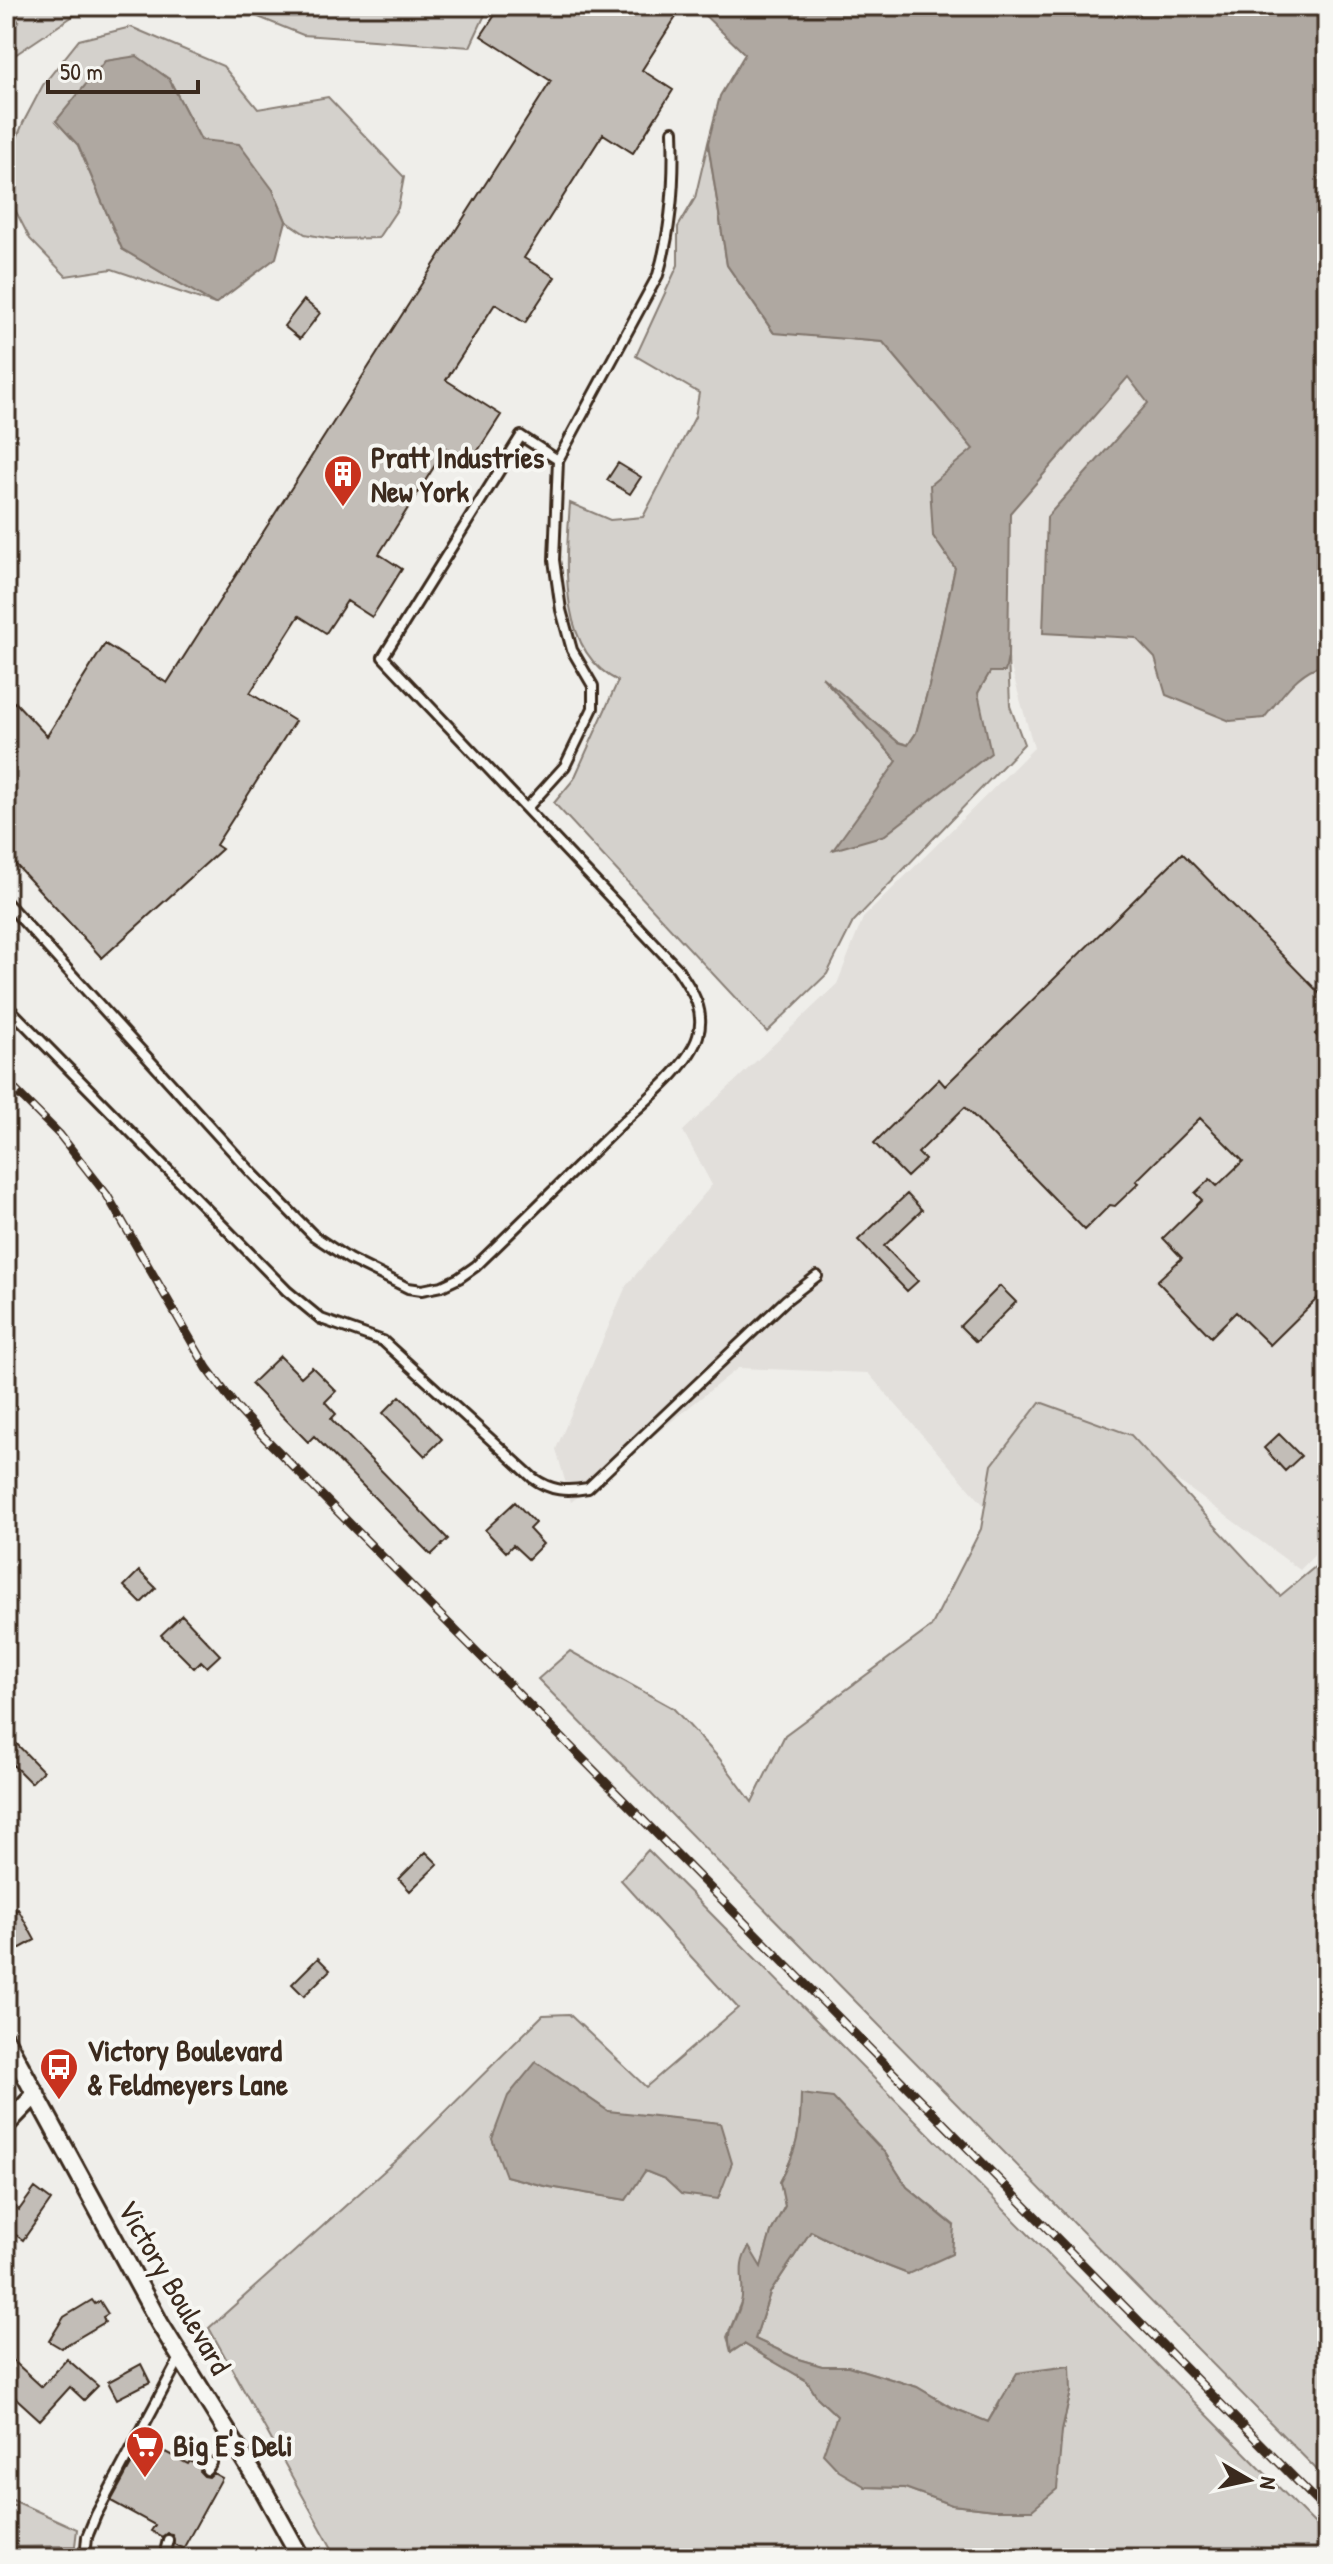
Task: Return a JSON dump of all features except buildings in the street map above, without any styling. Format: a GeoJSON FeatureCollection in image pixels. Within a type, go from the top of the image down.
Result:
{"type":"FeatureCollection","features":[{"type":"Feature","properties":{"kind":"street","name":"Victory Boulevard"},"geometry":{"type":"LineString","coordinates":[[6,2040],[180,2357],[264,2491],[301,2558]]}},
{"type":"Feature","properties":{"kind":"street"},"geometry":{"type":"LineString","coordinates":[[6,2125],[36,2094]]}},
{"type":"Feature","properties":{"kind":"lane"},"geometry":{"type":"LineString","coordinates":[[527,808],[565,766],[593,708],[593,686],[572,650],[557,585],[554,560],[558,460],[658,275],[667,246],[675,175],[673,131]]}},
{"type":"Feature","properties":{"kind":"lane"},"geometry":{"type":"LineString","coordinates":[[6,902],[253,1174],[314,1236],[361,1265],[408,1288],[422,1290],[442,1286],[476,1266],[663,1083],[686,1057],[698,1035],[700,1009],[695,995],[677,968],[383,657],[521,436],[558,460]]}},
{"type":"Feature","properties":{"kind":"lane"},"geometry":{"type":"LineString","coordinates":[[6,1005],[287,1291],[321,1319],[383,1341],[547,1488],[568,1492],[588,1488],[619,1462],[786,1300],[817,1276]]}},
{"type":"Feature","properties":{"kind":"lane"},"geometry":{"type":"LineString","coordinates":[[85,2558],[87,2537],[96,2515],[180,2357]]}},
{"type":"Feature","properties":{"kind":"shaded area"},"geometry":{"type":"Polygon","coordinates":[[[6,6],[88,6],[6,61],[6,34],[19,21],[6,13],[6,6]]]}},
{"type":"Feature","properties":{"kind":"shaded area"},"geometry":{"type":"Polygon","coordinates":[[[231,6],[489,6],[470,47],[303,35],[231,6]]]}},
{"type":"Feature","properties":{"kind":"shaded area"},"geometry":{"type":"Polygon","coordinates":[[[702,6],[1327,6],[1327,678],[1316,667],[1294,682],[1264,718],[1230,721],[1166,695],[1155,658],[1136,638],[1043,633],[1047,517],[1148,403],[1128,377],[1010,513],[1008,657],[1005,672],[990,672],[978,693],[991,753],[885,835],[833,850],[897,761],[822,677],[898,742],[908,745],[916,733],[929,686],[955,568],[933,536],[930,485],[973,449],[883,342],[774,333],[727,265],[708,143],[720,96],[745,54],[699,10],[702,6]]]}},
{"type":"Feature","properties":{"kind":"shaded area"},"geometry":{"type":"Polygon","coordinates":[[[131,27],[223,66],[258,109],[328,97],[404,177],[398,208],[378,238],[332,239],[305,234],[286,221],[273,190],[201,140],[169,79],[56,121],[78,145],[122,249],[215,304],[112,269],[66,276],[30,239],[6,192],[10,155],[43,85],[79,40],[131,27]]]}},
{"type":"Feature","properties":{"kind":"shaded area"},"geometry":{"type":"Polygon","coordinates":[[[137,56],[169,79],[201,140],[239,144],[273,190],[286,221],[276,258],[215,304],[122,249],[78,145],[56,121],[105,61],[137,56]]]}},
{"type":"Feature","properties":{"kind":"shaded area"},"geometry":{"type":"Polygon","coordinates":[[[708,143],[727,265],[773,332],[883,342],[974,449],[933,536],[955,568],[929,686],[916,733],[908,745],[898,742],[829,684],[897,761],[878,790],[978,693],[990,672],[1005,671],[1008,657],[1010,706],[1024,744],[853,922],[827,974],[767,1032],[554,803],[574,779],[618,681],[598,667],[584,648],[575,626],[567,576],[570,503],[610,520],[643,517],[695,417],[699,393],[636,356],[678,265],[678,227],[695,198],[708,143]]]}},
{"type":"Feature","properties":{"kind":"shaded area"},"geometry":{"type":"Polygon","coordinates":[[[1128,377],[1148,402],[1047,517],[1043,633],[1136,638],[1155,658],[1166,695],[1264,718],[1307,670],[1316,667],[1327,678],[1318,694],[1327,704],[1327,1542],[1300,1570],[1184,1485],[1061,1411],[989,1511],[868,1373],[738,1368],[571,1502],[556,1449],[626,1286],[712,1185],[683,1131],[837,984],[863,918],[1034,748],[1008,657],[1010,513],[1128,377]]]}},
{"type":"Feature","properties":{"kind":"shaded area"},"geometry":{"type":"Polygon","coordinates":[[[1327,678],[1327,704],[1318,694],[1327,678]]]}},
{"type":"Feature","properties":{"kind":"shaded area"},"geometry":{"type":"Polygon","coordinates":[[[1040,1402],[1131,1435],[1280,1596],[1327,1557],[1327,2480],[538,1679],[570,1651],[673,1708],[719,1758],[752,1802],[785,1735],[931,1627],[981,1529],[992,1465],[1040,1402]]]}},
{"type":"Feature","properties":{"kind":"shaded area"},"geometry":{"type":"Polygon","coordinates":[[[648,1850],[1327,2536],[1327,2558],[346,2558],[334,2552],[209,2328],[402,2155],[543,2015],[569,2014],[646,2087],[738,2008],[621,1880],[648,1850]],[[536,2062],[506,2176],[626,2200],[645,2171],[665,2179],[682,2194],[608,2111],[536,2062]],[[801,2094],[797,2140],[780,2182],[785,2206],[771,2232],[761,2268],[741,2302],[727,2337],[732,2352],[744,2344],[807,2381],[817,2397],[837,2416],[865,2487],[905,2488],[952,2505],[1032,2510],[1062,2431],[1071,2391],[1000,2400],[988,2422],[951,2407],[917,2387],[848,2366],[822,2366],[798,2359],[755,2339],[770,2293],[811,2231],[854,2253],[908,2274],[954,2225],[907,2187],[885,2153],[801,2094]]]}},
{"type":"Feature","properties":{"kind":"shaded area"},"geometry":{"type":"Polygon","coordinates":[[[536,2062],[608,2111],[720,2123],[732,2163],[718,2199],[681,2194],[665,2179],[645,2171],[626,2200],[506,2176],[492,2139],[508,2096],[536,2062]]]}},
{"type":"Feature","properties":{"kind":"shaded area"},"geometry":{"type":"Polygon","coordinates":[[[801,2094],[833,2098],[885,2153],[907,2187],[954,2226],[952,2254],[908,2274],[854,2253],[811,2231],[770,2293],[755,2339],[798,2359],[822,2366],[848,2366],[917,2387],[951,2407],[988,2422],[1017,2373],[1070,2366],[1071,2391],[1062,2431],[1057,2489],[1032,2510],[952,2505],[905,2488],[866,2487],[839,2471],[823,2454],[837,2416],[817,2397],[807,2381],[744,2344],[731,2352],[729,2338],[741,2303],[745,2255],[749,2247],[761,2267],[771,2232],[785,2206],[780,2182],[797,2140],[801,2094]]]}},
{"type":"Feature","properties":{"kind":"shaded area"},"geometry":{"type":"Polygon","coordinates":[[[6,2497],[77,2529],[75,2546],[6,2547],[6,2544],[17,2543],[16,2506],[6,2506],[6,2497]]]}},
{"type":"Feature","properties":{"kind":"railway"},"geometry":{"type":"LineString","coordinates":[[6,1081],[60,1135],[107,1195],[207,1368],[236,1407],[1327,2511]]}},
{"type":"Feature","properties":{"kind":"place","name":"Pratt Industries New York"},"geometry":{"type":"Point","coordinates":[343,508]}},
{"type":"Feature","properties":{"kind":"place","name":"Victory Boulevard & Feldmeyers Lane"},"geometry":{"type":"Point","coordinates":[59,2101]}},
{"type":"Feature","properties":{"kind":"place","name":"Big E's Deli"},"geometry":{"type":"Point","coordinates":[145,2479]}}]}
